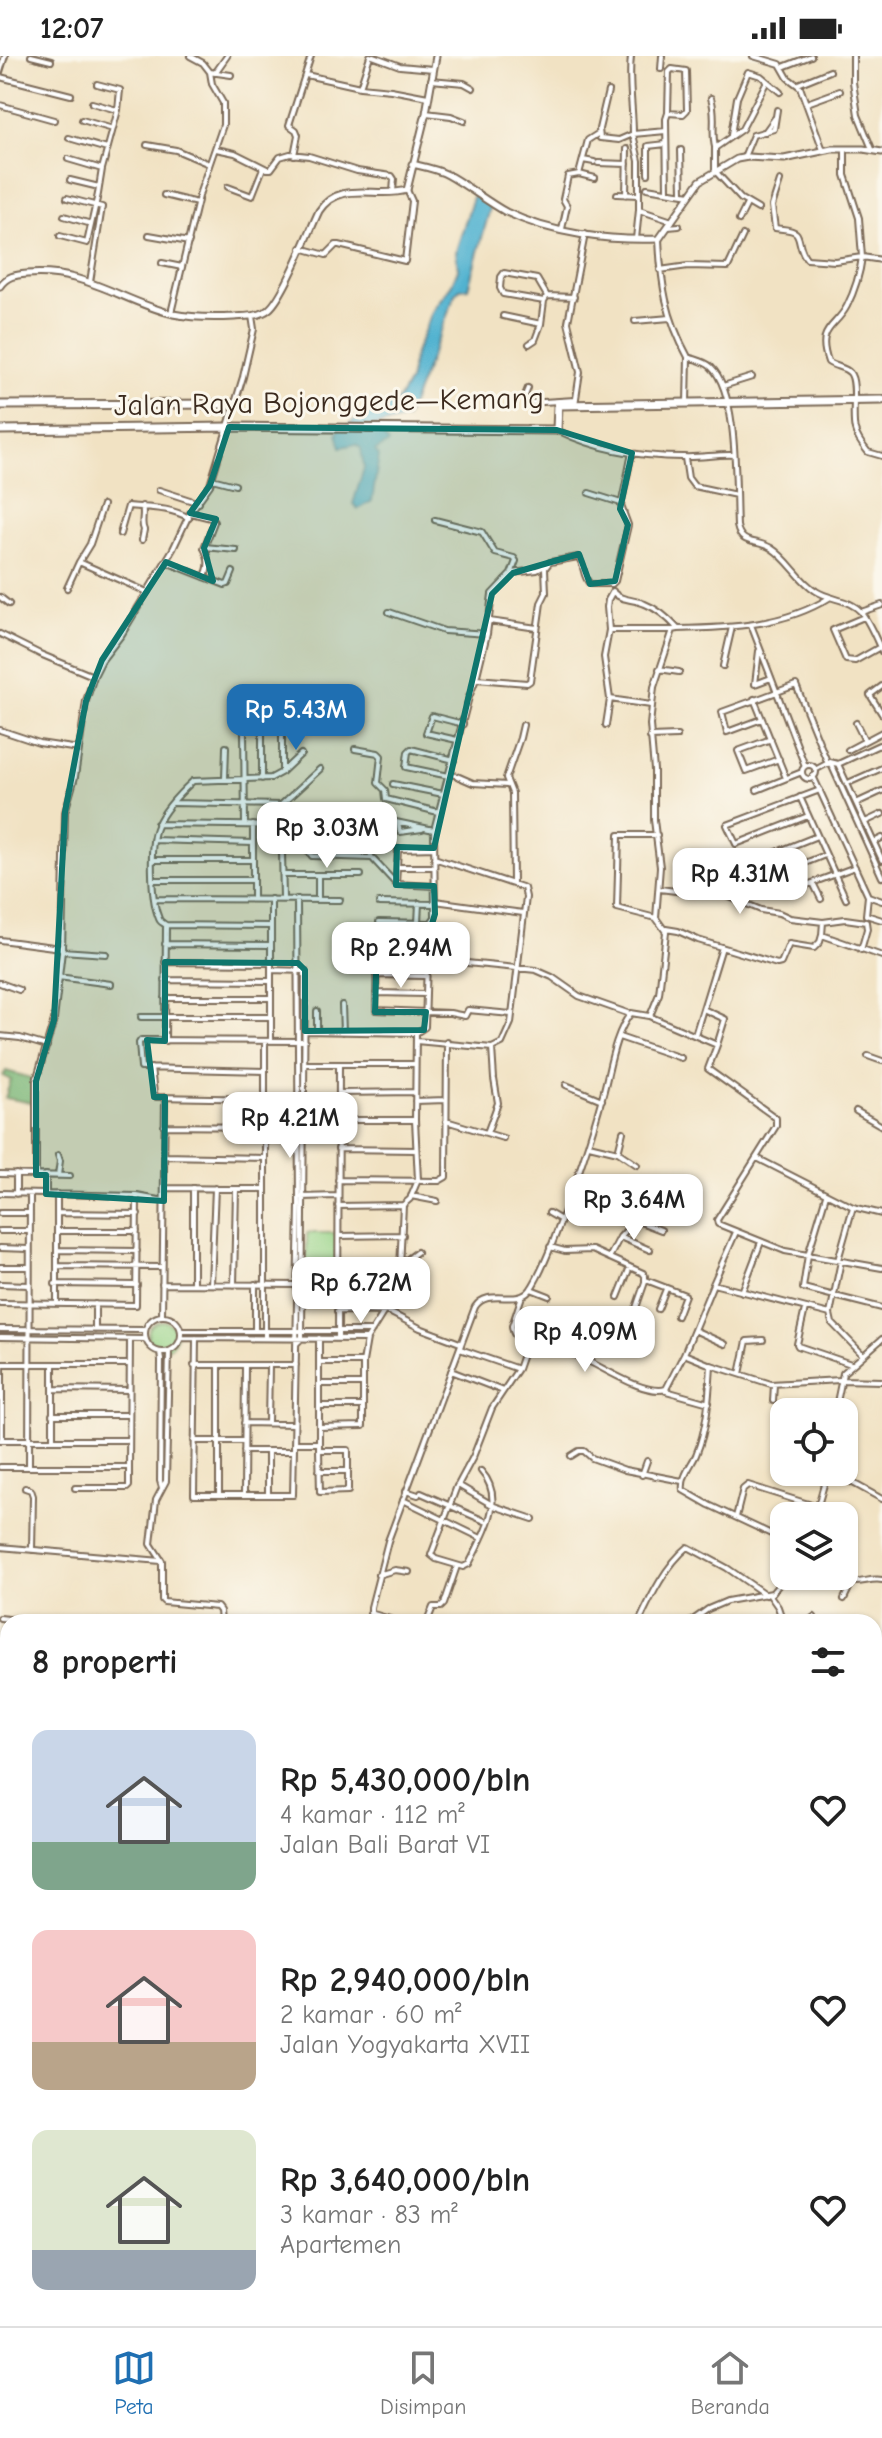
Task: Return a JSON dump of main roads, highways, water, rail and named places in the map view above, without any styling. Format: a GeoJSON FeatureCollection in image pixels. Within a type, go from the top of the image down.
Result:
{"type":"FeatureCollection","features":[{"type":"Feature","properties":{"kind":"highway","name":"Jalan Raya Bojonggede—Kemang"},"geometry":{"type":"LineString","coordinates":[[0,430],[229,427],[557,430],[558,405],[575,403],[728,404],[882,400]]}},
{"type":"Feature","properties":{"kind":"highway","name":"Jalan Raya Bojonggede—Kemang"},"geometry":{"type":"LineString","coordinates":[[0,405],[235,404]]}},
{"type":"Feature","properties":{"kind":"water"},"geometry":{"type":"Polygon","coordinates":[[[474,194],[491,205],[468,288],[456,293],[406,419],[375,426],[389,443],[375,451],[379,456],[372,501],[358,509],[353,504],[364,468],[361,448],[356,444],[341,447],[337,434],[339,428],[368,410],[395,404],[409,382],[414,356],[433,310],[452,284],[458,269],[456,251],[474,194]]]}}]}
